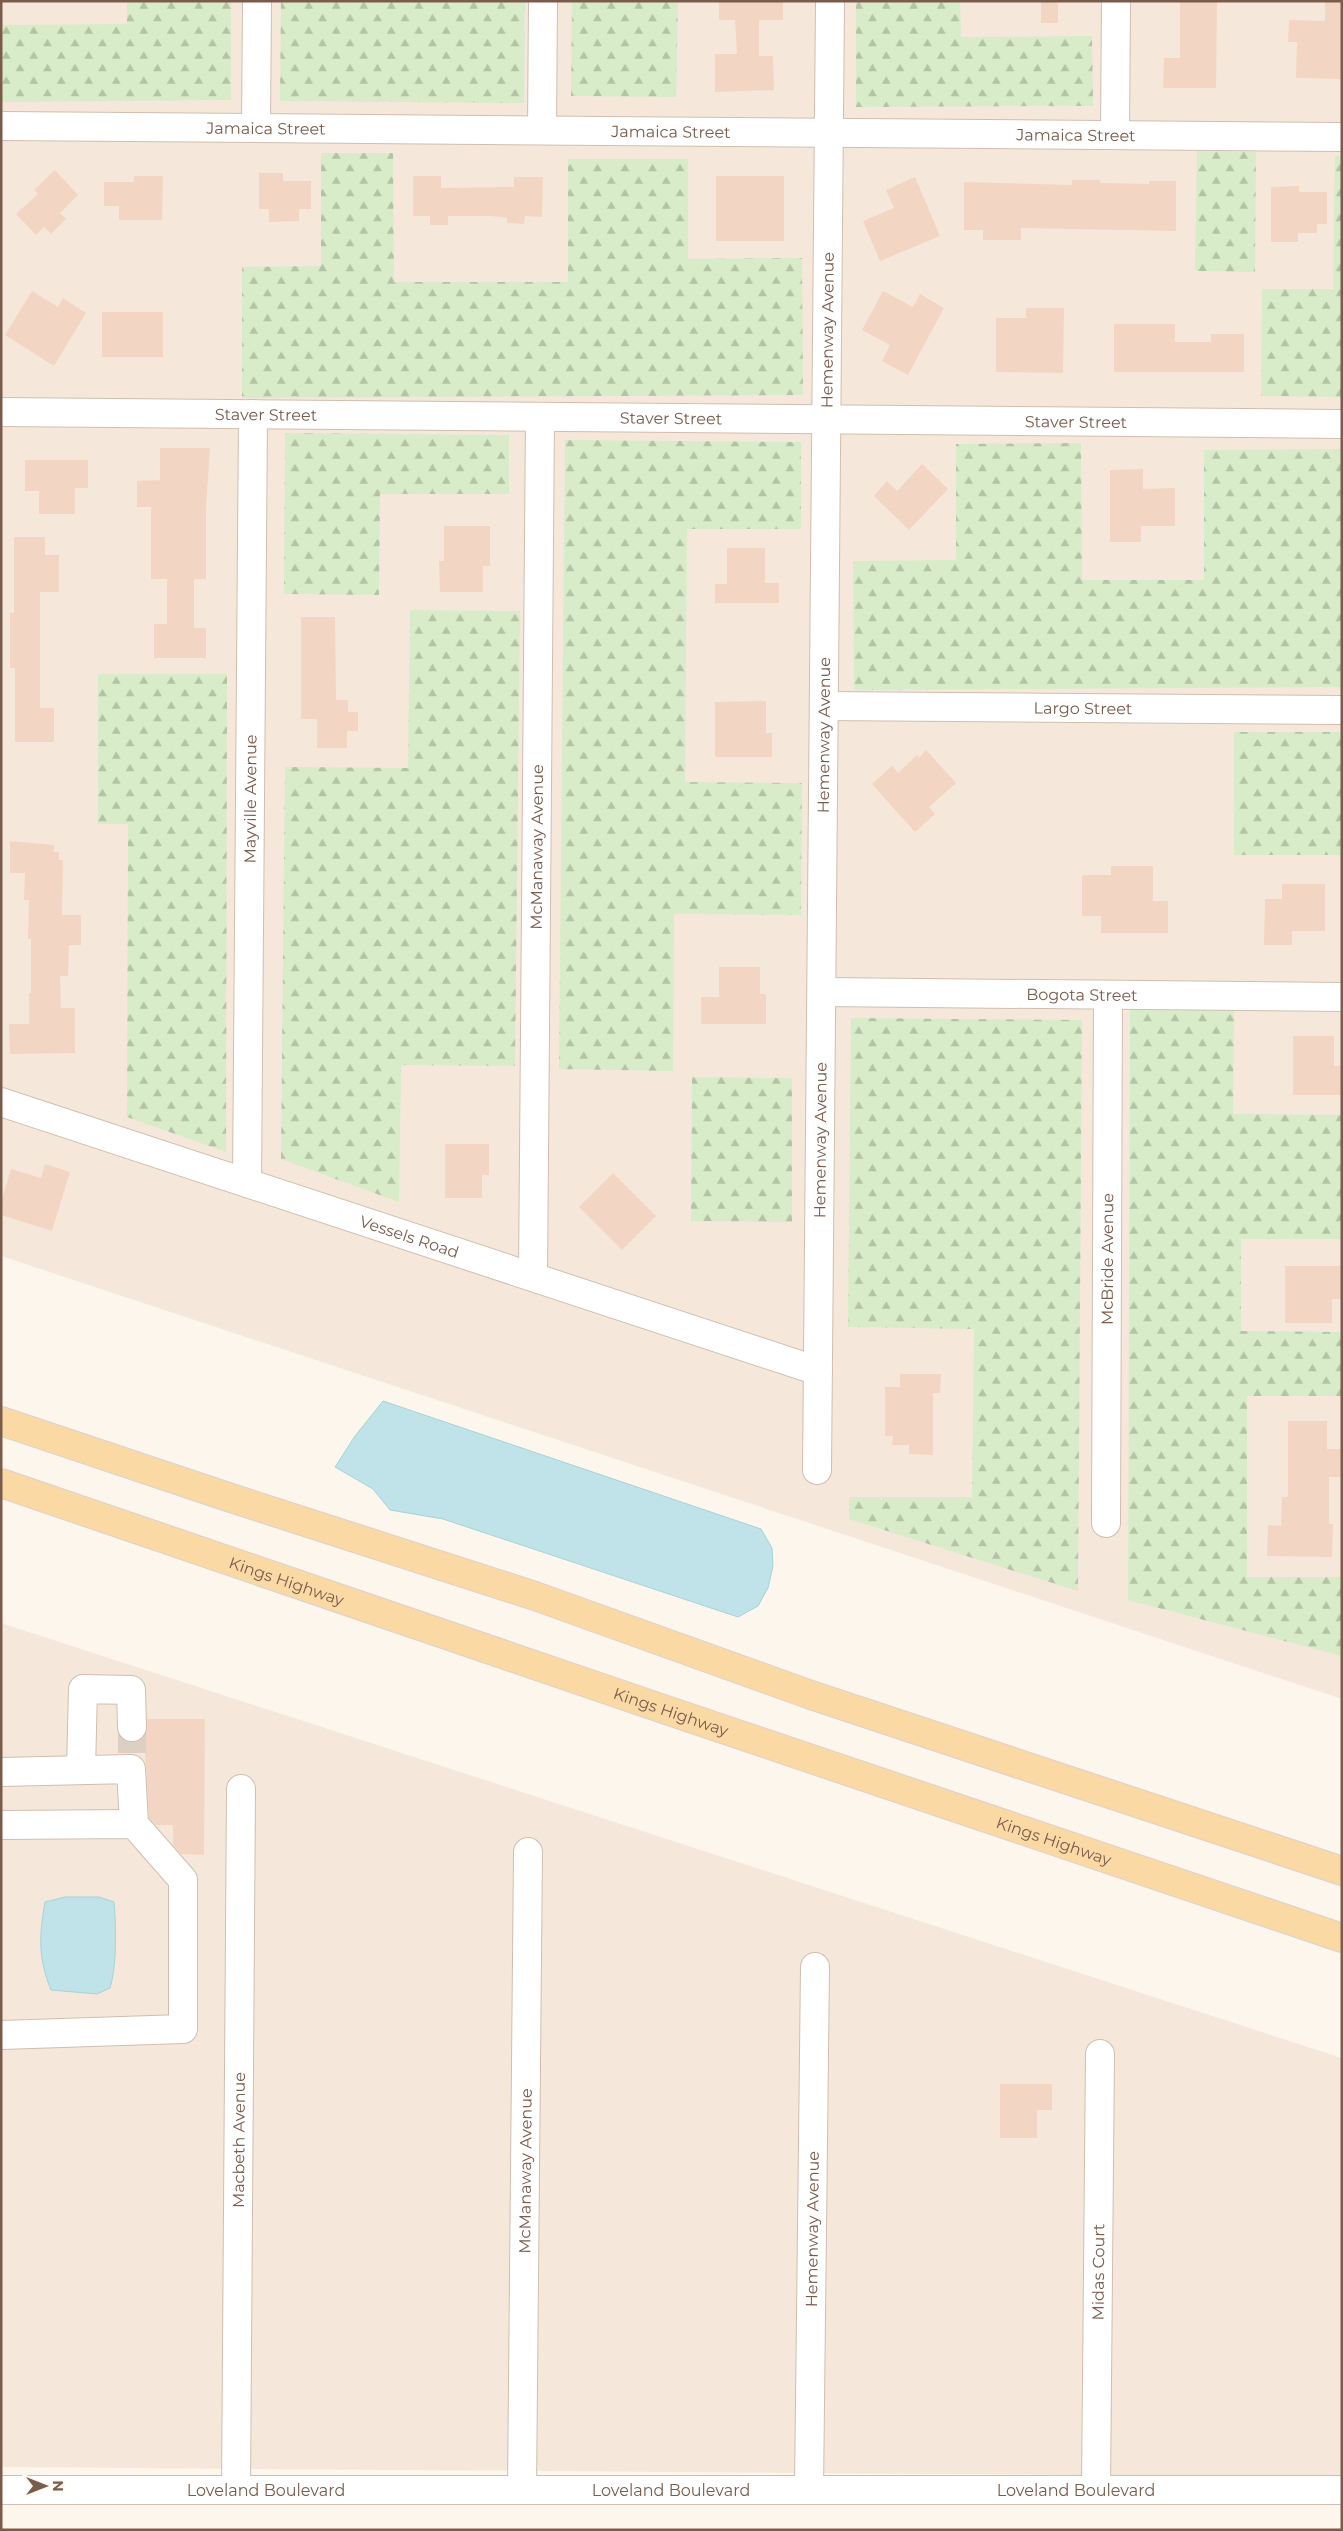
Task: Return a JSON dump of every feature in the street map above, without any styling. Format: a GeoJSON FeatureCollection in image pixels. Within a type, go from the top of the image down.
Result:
{"type":"FeatureCollection","features":[{"type":"Feature","properties":{"kind":"main road"},"geometry":{"type":"LineString","coordinates":[[1,1421],[231,1498],[535,1596],[811,1695],[1342,1871]]}},
{"type":"Feature","properties":{"kind":"main road","name":"Kings Highway"},"geometry":{"type":"LineString","coordinates":[[1,1483],[530,1662],[810,1760],[1342,1938]]}},
{"type":"Feature","properties":{"kind":"street"},"geometry":{"type":"LineString","coordinates":[[256,128],[257,1]]}},
{"type":"Feature","properties":{"kind":"street"},"geometry":{"type":"LineString","coordinates":[[542,130],[544,1]]}},
{"type":"Feature","properties":{"kind":"street","name":"Hemenway Avenue"},"geometry":{"type":"LineString","coordinates":[[817,1470],[830,1]]}},
{"type":"Feature","properties":{"kind":"street"},"geometry":{"type":"LineString","coordinates":[[1115,135],[1116,1]]}},
{"type":"Feature","properties":{"kind":"street","name":"Jamaica Street"},"geometry":{"type":"LineString","coordinates":[[1,126],[1342,137]]}},
{"type":"Feature","properties":{"kind":"street","name":"Staver Street"},"geometry":{"type":"LineString","coordinates":[[1,412],[1342,424]]}},
{"type":"Feature","properties":{"kind":"street","name":"Mayville Avenue"},"geometry":{"type":"LineString","coordinates":[[247,1183],[254,414]]}},
{"type":"Feature","properties":{"kind":"street","name":"McManaway Avenue"},"geometry":{"type":"LineString","coordinates":[[533,1277],[540,417]]}},
{"type":"Feature","properties":{"kind":"street","name":"Largo Street"},"geometry":{"type":"LineString","coordinates":[[824,706],[1342,710]]}},
{"type":"Feature","properties":{"kind":"street","name":"Bogota Street"},"geometry":{"type":"LineString","coordinates":[[822,992],[1342,997]]}},
{"type":"Feature","properties":{"kind":"street","name":"McBride Avenue"},"geometry":{"type":"LineString","coordinates":[[1106,1523],[1108,995]]}},
{"type":"Feature","properties":{"kind":"street","name":"Vessels Road"},"geometry":{"type":"LineString","coordinates":[[1,1102],[818,1371]]}},
{"type":"Feature","properties":{"kind":"street"},"geometry":{"type":"LineString","coordinates":[[1,2035],[183,2029],[183,1880],[134,1824],[131,1690],[83,1689],[81,1770]]}},
{"type":"Feature","properties":{"kind":"street"},"geometry":{"type":"LineString","coordinates":[[1,1772],[81,1770],[132,1749]]}},
{"type":"Feature","properties":{"kind":"street","name":"Macbeth Avenue"},"geometry":{"type":"LineString","coordinates":[[236,2490],[241,1789]]}},
{"type":"Feature","properties":{"kind":"street"},"geometry":{"type":"LineString","coordinates":[[1,1825],[134,1824]]}},
{"type":"Feature","properties":{"kind":"street","name":"McManaway Avenue"},"geometry":{"type":"LineString","coordinates":[[522,2490],[528,1852]]}},
{"type":"Feature","properties":{"kind":"street","name":"Hemenway Avenue"},"geometry":{"type":"LineString","coordinates":[[809,2490],[815,1967]]}},
{"type":"Feature","properties":{"kind":"street","name":"Midas Court"},"geometry":{"type":"LineString","coordinates":[[1096,2490],[1100,2054]]}},
{"type":"Feature","properties":{"kind":"street","name":"Loveland Boulevard"},"geometry":{"type":"LineString","coordinates":[[1,2490],[1342,2490]]}},
{"type":"Feature","properties":{"kind":"shaded area"},"geometry":{"type":"Polygon","coordinates":[[[1,1],[1342,1],[1342,1699],[1,1256],[1,1]]]}},
{"type":"Feature","properties":{"kind":"shaded area"},"geometry":{"type":"Polygon","coordinates":[[[1,1623],[1342,2058],[1342,2477],[1,2467],[1,1623]]]}},
{"type":"Feature","properties":{"kind":"green space"},"geometry":{"type":"Polygon","coordinates":[[[127,1],[231,1],[231,100],[1,102],[1,25],[127,24],[127,1]]]}},
{"type":"Feature","properties":{"kind":"green space"},"geometry":{"type":"Polygon","coordinates":[[[281,1],[525,1],[524,103],[280,101],[281,1]]]}},
{"type":"Feature","properties":{"kind":"green space"},"geometry":{"type":"Polygon","coordinates":[[[572,1],[678,1],[676,97],[571,96],[572,1]]]}},
{"type":"Feature","properties":{"kind":"green space"},"geometry":{"type":"Polygon","coordinates":[[[856,1],[960,1],[961,37],[1092,36],[1093,106],[856,107],[856,1]]]}},
{"type":"Feature","properties":{"kind":"green space"},"geometry":{"type":"Polygon","coordinates":[[[1197,151],[1256,152],[1255,272],[1195,271],[1197,151]]]}},
{"type":"Feature","properties":{"kind":"green space"},"geometry":{"type":"Polygon","coordinates":[[[321,153],[393,153],[394,282],[568,282],[568,159],[688,159],[688,259],[802,258],[803,395],[242,398],[242,267],[321,266],[321,153]]]}},
{"type":"Feature","properties":{"kind":"green space"},"geometry":{"type":"Polygon","coordinates":[[[1335,156],[1342,156],[1342,397],[1261,396],[1262,289],[1333,289],[1335,156]]]}},
{"type":"Feature","properties":{"kind":"green space"},"geometry":{"type":"Polygon","coordinates":[[[285,433],[509,435],[509,494],[380,494],[379,595],[284,594],[285,433]]]}},
{"type":"Feature","properties":{"kind":"green space"},"geometry":{"type":"Polygon","coordinates":[[[565,440],[801,442],[801,529],[687,529],[685,782],[802,783],[801,915],[674,914],[673,1071],[559,1069],[565,440]]]}},
{"type":"Feature","properties":{"kind":"green space"},"geometry":{"type":"Polygon","coordinates":[[[1081,443],[1082,580],[1204,580],[1204,450],[1342,449],[1342,687],[854,690],[853,561],[956,560],[956,444],[1081,443]]]}},
{"type":"Feature","properties":{"kind":"green space"},"geometry":{"type":"Polygon","coordinates":[[[410,610],[520,611],[515,1066],[401,1065],[399,1202],[281,1159],[285,767],[408,768],[410,610]]]}},
{"type":"Feature","properties":{"kind":"green space"},"geometry":{"type":"Polygon","coordinates":[[[98,674],[227,674],[226,1152],[127,1117],[128,824],[98,824],[98,674]]]}},
{"type":"Feature","properties":{"kind":"green space"},"geometry":{"type":"Polygon","coordinates":[[[1234,732],[1342,732],[1342,855],[1234,855],[1234,732]]]}},
{"type":"Feature","properties":{"kind":"green space"},"geometry":{"type":"Polygon","coordinates":[[[1130,1009],[1234,1009],[1233,1114],[1342,1115],[1342,1239],[1241,1239],[1241,1331],[1342,1332],[1342,1396],[1247,1396],[1247,1577],[1342,1577],[1342,1656],[1128,1600],[1130,1009]]]}},
{"type":"Feature","properties":{"kind":"green space"},"geometry":{"type":"Polygon","coordinates":[[[851,1018],[1082,1020],[1078,1591],[849,1519],[849,1497],[972,1497],[974,1329],[848,1327],[851,1018]]]}},
{"type":"Feature","properties":{"kind":"green space"},"geometry":{"type":"Polygon","coordinates":[[[692,1077],[792,1078],[792,1222],[691,1221],[692,1077]]]}},
{"type":"Feature","properties":{"kind":"water"},"geometry":{"type":"Polygon","coordinates":[[[383,1401],[761,1529],[772,1548],[773,1566],[768,1588],[758,1606],[738,1617],[443,1519],[390,1510],[373,1489],[335,1467],[355,1436],[383,1401]]]}},
{"type":"Feature","properties":{"kind":"water"},"geometry":{"type":"Polygon","coordinates":[[[65,1897],[99,1897],[114,1902],[114,1969],[110,1988],[97,1994],[51,1990],[47,1978],[41,1947],[45,1902],[65,1897]]]}},
{"type":"Feature","properties":{"kind":"building"},"geometry":{"type":"Polygon","coordinates":[[[719,1],[783,1],[783,20],[759,20],[759,56],[773,56],[774,90],[715,92],[715,54],[737,54],[735,20],[719,20],[719,1]]]}},
{"type":"Feature","properties":{"kind":"building"},"geometry":{"type":"Polygon","coordinates":[[[1041,1],[1058,1],[1058,23],[1041,23],[1041,1]]]}},
{"type":"Feature","properties":{"kind":"building"},"geometry":{"type":"Polygon","coordinates":[[[1180,1],[1217,1],[1216,88],[1163,88],[1164,58],[1180,58],[1180,1]]]}},
{"type":"Feature","properties":{"kind":"building"},"geometry":{"type":"Polygon","coordinates":[[[1325,1],[1342,1],[1341,79],[1296,78],[1297,42],[1288,42],[1289,20],[1325,21],[1325,1]]]}},
{"type":"Feature","properties":{"kind":"building"},"geometry":{"type":"Polygon","coordinates":[[[55,170],[78,195],[60,213],[66,219],[51,234],[44,227],[36,235],[16,214],[38,194],[34,190],[55,170]]]}},
{"type":"Feature","properties":{"kind":"building"},"geometry":{"type":"Polygon","coordinates":[[[259,173],[283,173],[283,181],[311,181],[311,209],[299,209],[299,221],[269,222],[269,209],[259,209],[259,173]]]}},
{"type":"Feature","properties":{"kind":"building"},"geometry":{"type":"Polygon","coordinates":[[[134,176],[163,176],[162,220],[119,220],[119,206],[104,206],[104,182],[134,182],[134,176]]]}},
{"type":"Feature","properties":{"kind":"building"},"geometry":{"type":"Polygon","coordinates":[[[413,176],[441,176],[441,188],[514,187],[514,177],[543,177],[542,217],[525,216],[524,224],[507,223],[507,218],[491,216],[448,216],[448,225],[430,225],[430,216],[413,216],[413,176]]]}},
{"type":"Feature","properties":{"kind":"building"},"geometry":{"type":"Polygon","coordinates":[[[716,176],[784,176],[784,241],[716,241],[716,176]]]}},
{"type":"Feature","properties":{"kind":"building"},"geometry":{"type":"Polygon","coordinates":[[[915,177],[940,236],[880,261],[863,221],[894,208],[886,190],[915,177]]]}},
{"type":"Feature","properties":{"kind":"building"},"geometry":{"type":"Polygon","coordinates":[[[1072,180],[1100,180],[1100,183],[1149,184],[1149,181],[1176,181],[1176,231],[1021,228],[1021,240],[983,240],[983,230],[964,230],[964,182],[1072,185],[1072,180]]]}},
{"type":"Feature","properties":{"kind":"building"},"geometry":{"type":"Polygon","coordinates":[[[1299,186],[1299,192],[1327,192],[1327,224],[1317,224],[1317,233],[1298,233],[1298,242],[1271,242],[1271,187],[1299,186]]]}},
{"type":"Feature","properties":{"kind":"building"},"geometry":{"type":"Polygon","coordinates":[[[32,291],[58,307],[63,298],[86,313],[54,366],[5,335],[32,291]]]}},
{"type":"Feature","properties":{"kind":"building"},"geometry":{"type":"Polygon","coordinates":[[[883,291],[913,307],[920,294],[944,308],[908,375],[882,361],[890,345],[862,330],[883,291]]]}},
{"type":"Feature","properties":{"kind":"building"},"geometry":{"type":"Polygon","coordinates":[[[1026,308],[1064,308],[1063,373],[996,372],[996,318],[1026,318],[1026,308]]]}},
{"type":"Feature","properties":{"kind":"building"},"geometry":{"type":"Polygon","coordinates":[[[102,312],[163,312],[163,357],[102,357],[102,312]]]}},
{"type":"Feature","properties":{"kind":"building"},"geometry":{"type":"Polygon","coordinates":[[[1114,324],[1175,324],[1175,342],[1211,342],[1211,334],[1244,334],[1244,372],[1114,372],[1114,324]]]}},
{"type":"Feature","properties":{"kind":"building"},"geometry":{"type":"Polygon","coordinates":[[[160,448],[210,448],[206,507],[206,579],[194,579],[194,628],[206,628],[206,658],[154,658],[154,624],[167,624],[167,579],[151,579],[151,507],[137,507],[137,481],[160,480],[160,448]]]}},
{"type":"Feature","properties":{"kind":"building"},"geometry":{"type":"Polygon","coordinates":[[[25,460],[88,460],[88,488],[75,488],[75,514],[39,514],[39,491],[25,491],[25,460]]]}},
{"type":"Feature","properties":{"kind":"building"},"geometry":{"type":"Polygon","coordinates":[[[922,464],[948,489],[909,530],[874,496],[887,481],[897,491],[922,464]]]}},
{"type":"Feature","properties":{"kind":"building"},"geometry":{"type":"Polygon","coordinates":[[[1143,469],[1143,489],[1175,488],[1175,526],[1141,526],[1141,542],[1110,542],[1110,470],[1143,469]]]}},
{"type":"Feature","properties":{"kind":"building"},"geometry":{"type":"Polygon","coordinates":[[[444,526],[490,526],[490,566],[483,566],[483,592],[440,592],[439,561],[444,561],[444,526]]]}},
{"type":"Feature","properties":{"kind":"building"},"geometry":{"type":"Polygon","coordinates":[[[14,537],[45,537],[45,555],[59,555],[59,592],[40,592],[40,708],[54,708],[54,742],[15,742],[15,668],[10,668],[10,613],[14,613],[14,537]]]}},
{"type":"Feature","properties":{"kind":"building"},"geometry":{"type":"Polygon","coordinates":[[[727,548],[765,548],[765,583],[779,583],[779,603],[715,603],[715,584],[727,584],[727,548]]]}},
{"type":"Feature","properties":{"kind":"building"},"geometry":{"type":"Polygon","coordinates":[[[301,617],[335,617],[336,700],[348,700],[348,712],[358,712],[358,731],[347,731],[347,748],[317,748],[317,719],[301,719],[301,617]]]}},
{"type":"Feature","properties":{"kind":"building"},"geometry":{"type":"Polygon","coordinates":[[[766,701],[766,733],[772,733],[772,757],[715,757],[715,702],[766,701]]]}},
{"type":"Feature","properties":{"kind":"building"},"geometry":{"type":"Polygon","coordinates":[[[926,750],[956,783],[929,807],[935,814],[915,832],[872,784],[892,766],[898,773],[917,755],[919,758],[926,750]]]}},
{"type":"Feature","properties":{"kind":"building"},"geometry":{"type":"Polygon","coordinates":[[[10,841],[54,845],[54,852],[59,852],[59,860],[63,860],[62,915],[81,915],[81,945],[69,945],[68,976],[60,976],[61,1008],[75,1008],[75,1053],[10,1054],[9,1024],[29,1024],[31,939],[28,939],[29,900],[24,900],[25,873],[10,873],[10,841]]]}},
{"type":"Feature","properties":{"kind":"building"},"geometry":{"type":"Polygon","coordinates":[[[1111,866],[1153,866],[1153,901],[1168,901],[1168,933],[1101,933],[1101,916],[1082,916],[1082,875],[1111,875],[1111,866]]]}},
{"type":"Feature","properties":{"kind":"building"},"geometry":{"type":"Polygon","coordinates":[[[1282,884],[1325,884],[1325,931],[1292,931],[1292,945],[1264,945],[1265,899],[1282,899],[1282,884]]]}},
{"type":"Feature","properties":{"kind":"building"},"geometry":{"type":"Polygon","coordinates":[[[719,967],[760,967],[760,994],[766,994],[766,1024],[701,1024],[701,997],[719,997],[719,967]]]}},
{"type":"Feature","properties":{"kind":"building"},"geometry":{"type":"Polygon","coordinates":[[[1293,1036],[1334,1036],[1334,1066],[1342,1066],[1342,1095],[1293,1095],[1293,1036]]]}},
{"type":"Feature","properties":{"kind":"building"},"geometry":{"type":"Polygon","coordinates":[[[445,1144],[489,1144],[489,1175],[482,1175],[482,1198],[445,1198],[445,1144]]]}},
{"type":"Feature","properties":{"kind":"building"},"geometry":{"type":"Polygon","coordinates":[[[45,1164],[70,1172],[52,1231],[1,1215],[1,1202],[11,1169],[41,1178],[45,1164]]]}},
{"type":"Feature","properties":{"kind":"building"},"geometry":{"type":"Polygon","coordinates":[[[613,1173],[656,1216],[622,1250],[579,1207],[613,1173]]]}},
{"type":"Feature","properties":{"kind":"building"},"geometry":{"type":"Polygon","coordinates":[[[1285,1266],[1342,1266],[1342,1299],[1332,1299],[1332,1323],[1285,1323],[1285,1266]]]}},
{"type":"Feature","properties":{"kind":"building"},"geometry":{"type":"Polygon","coordinates":[[[900,1374],[941,1374],[940,1393],[933,1393],[933,1455],[909,1454],[909,1445],[892,1445],[893,1436],[885,1436],[885,1387],[900,1387],[900,1374]]]}},
{"type":"Feature","properties":{"kind":"building"},"geometry":{"type":"Polygon","coordinates":[[[1288,1421],[1327,1421],[1327,1449],[1342,1449],[1342,1477],[1329,1477],[1329,1524],[1333,1524],[1332,1557],[1267,1556],[1268,1525],[1281,1526],[1282,1497],[1288,1497],[1288,1421]]]}},
{"type":"Feature","properties":{"kind":"building"},"geometry":{"type":"Polygon","coordinates":[[[147,1719],[205,1719],[204,1855],[181,1854],[173,1845],[173,1825],[156,1825],[149,1818],[145,1753],[121,1752],[121,1737],[132,1743],[141,1740],[146,1734],[147,1719]]]}},
{"type":"Feature","properties":{"kind":"building"},"geometry":{"type":"Polygon","coordinates":[[[1000,2084],[1052,2084],[1052,2110],[1037,2110],[1037,2138],[1000,2138],[1000,2084]]]}},
{"type":"Feature","properties":{"kind":"tunnel"},"geometry":{"type":"LineString","coordinates":[[132,1727],[132,1753]]}}]}
